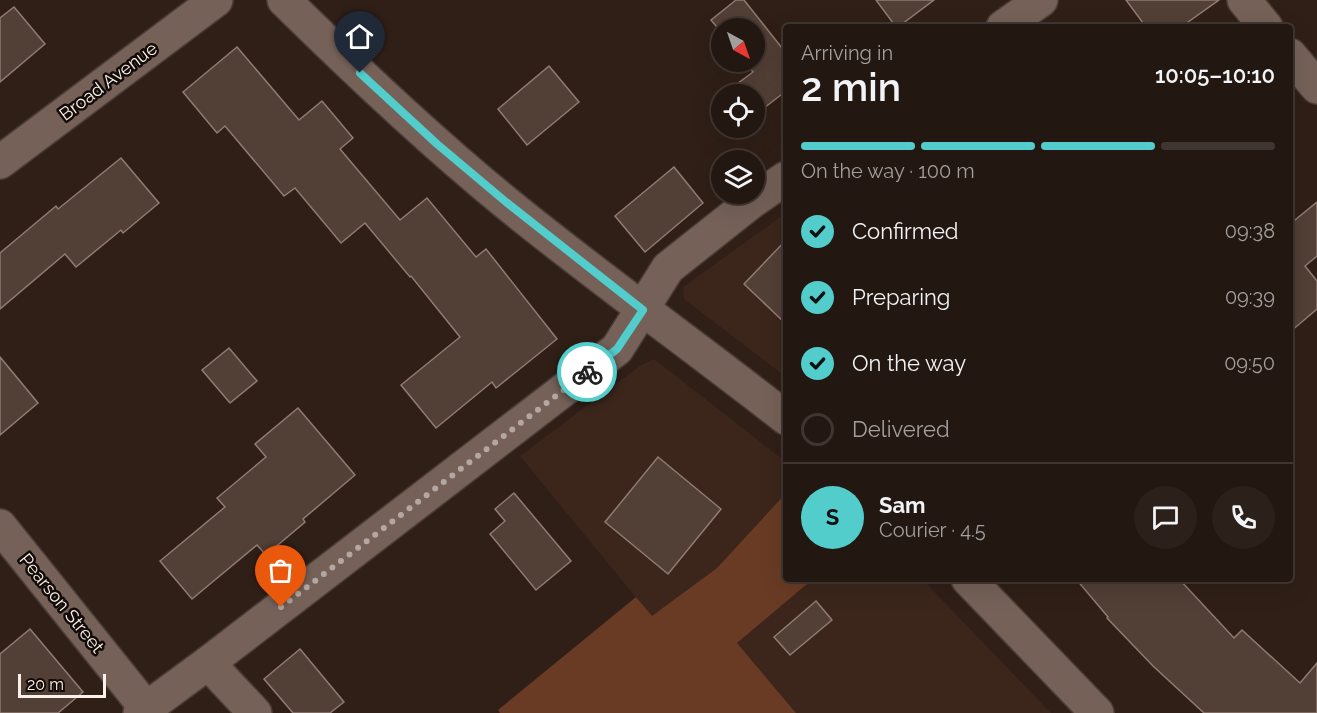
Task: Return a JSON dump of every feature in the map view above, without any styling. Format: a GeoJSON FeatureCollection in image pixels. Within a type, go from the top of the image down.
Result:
{"type":"FeatureCollection","features":[{"type":"Feature","properties":{"kind":"street","name":"Broad Avenue"},"geometry":{"type":"LineString","coordinates":[[0,162],[216,0]]}},
{"type":"Feature","properties":{"kind":"street"},"geometry":{"type":"LineString","coordinates":[[284,0],[437,144],[506,202],[643,310],[783,416]]}},
{"type":"Feature","properties":{"kind":"street"},"geometry":{"type":"LineString","coordinates":[[1007,24],[1041,0]]}},
{"type":"Feature","properties":{"kind":"street"},"geometry":{"type":"LineString","coordinates":[[1244,0],[1264,24]]}},
{"type":"Feature","properties":{"kind":"street"},"geometry":{"type":"LineString","coordinates":[[1293,59],[1317,87]]}},
{"type":"Feature","properties":{"kind":"street"},"geometry":{"type":"LineString","coordinates":[[143,711],[617,349],[668,268],[750,203],[783,180]]}},
{"type":"Feature","properties":{"kind":"street","name":"Pearson Street"},"geometry":{"type":"LineString","coordinates":[[0,526],[143,711]]}},
{"type":"Feature","properties":{"kind":"street"},"geometry":{"type":"LineString","coordinates":[[971,582],[1097,713]]}},
{"type":"Feature","properties":{"kind":"street"},"geometry":{"type":"LineString","coordinates":[[208,663],[255,713]]}},
{"type":"Feature","properties":{"kind":"shaded area"},"geometry":{"type":"Polygon","coordinates":[[[783,215],[783,375],[684,299],[683,287],[783,215]]]}},
{"type":"Feature","properties":{"kind":"shaded area"},"geometry":{"type":"Polygon","coordinates":[[[654,359],[783,460],[783,496],[717,568],[652,617],[520,456],[640,366],[654,359]]]}},
{"type":"Feature","properties":{"kind":"shaded area"},"geometry":{"type":"Polygon","coordinates":[[[783,496],[783,582],[809,582],[737,643],[796,713],[500,713],[498,710],[636,597],[652,616],[717,568],[783,496]]]}},
{"type":"Feature","properties":{"kind":"shaded area"},"geometry":{"type":"Polygon","coordinates":[[[809,582],[925,582],[1051,713],[796,713],[737,643],[809,582]]]}},
{"type":"Feature","properties":{"kind":"building"},"geometry":{"type":"Polygon","coordinates":[[[736,0],[744,0],[758,18],[714,18],[736,0]]]}},
{"type":"Feature","properties":{"kind":"building"},"geometry":{"type":"Polygon","coordinates":[[[876,0],[934,0],[902,24],[894,24],[876,0]]]}},
{"type":"Feature","properties":{"kind":"building"},"geometry":{"type":"Polygon","coordinates":[[[1126,0],[1219,0],[1185,24],[1144,24],[1126,0]]]}},
{"type":"Feature","properties":{"kind":"building"},"geometry":{"type":"Polygon","coordinates":[[[14,7],[45,44],[0,82],[0,18],[14,7]]]}},
{"type":"Feature","properties":{"kind":"building"},"geometry":{"type":"Polygon","coordinates":[[[765,26],[783,49],[783,93],[765,107],[765,84],[737,84],[753,72],[765,72],[765,26]]]}},
{"type":"Feature","properties":{"kind":"building"},"geometry":{"type":"Polygon","coordinates":[[[237,47],[299,120],[322,101],[353,138],[340,149],[400,220],[427,198],[476,257],[486,249],[557,339],[496,388],[492,382],[436,428],[401,385],[460,337],[365,223],[341,243],[295,188],[284,196],[225,126],[217,133],[183,92],[237,47]]]}},
{"type":"Feature","properties":{"kind":"building"},"geometry":{"type":"Polygon","coordinates":[[[549,66],[579,102],[527,145],[498,109],[549,66]]]}},
{"type":"Feature","properties":{"kind":"building"},"geometry":{"type":"Polygon","coordinates":[[[121,158],[159,203],[123,233],[121,230],[76,267],[65,254],[0,309],[0,253],[56,206],[58,209],[121,158]]]}},
{"type":"Feature","properties":{"kind":"building"},"geometry":{"type":"Polygon","coordinates":[[[674,167],[703,203],[645,252],[615,216],[674,167]]]}},
{"type":"Feature","properties":{"kind":"building"},"geometry":{"type":"Polygon","coordinates":[[[1317,202],[1317,256],[1305,266],[1317,281],[1317,309],[1293,329],[1293,222],[1317,202]]]}},
{"type":"Feature","properties":{"kind":"building"},"geometry":{"type":"Polygon","coordinates":[[[783,243],[783,321],[744,284],[783,243]]]}},
{"type":"Feature","properties":{"kind":"building"},"geometry":{"type":"Polygon","coordinates":[[[229,348],[257,381],[230,403],[202,370],[229,348]]]}},
{"type":"Feature","properties":{"kind":"building"},"geometry":{"type":"Polygon","coordinates":[[[0,357],[38,403],[0,435],[0,357]]]}},
{"type":"Feature","properties":{"kind":"building"},"geometry":{"type":"Polygon","coordinates":[[[298,408],[355,475],[303,519],[305,522],[266,555],[257,545],[192,599],[160,561],[225,507],[217,498],[266,457],[255,444],[298,408]]]}},
{"type":"Feature","properties":{"kind":"building"},"geometry":{"type":"Polygon","coordinates":[[[658,457],[721,509],[668,574],[605,522],[658,457]]]}},
{"type":"Feature","properties":{"kind":"building"},"geometry":{"type":"Polygon","coordinates":[[[514,493],[571,561],[536,590],[490,534],[505,521],[495,509],[514,493]]]}},
{"type":"Feature","properties":{"kind":"building"},"geometry":{"type":"Polygon","coordinates":[[[1079,582],[1182,582],[1234,638],[1242,630],[1300,683],[1317,663],[1317,713],[1204,713],[1153,666],[1079,582]]]}},
{"type":"Feature","properties":{"kind":"building"},"geometry":{"type":"Polygon","coordinates":[[[816,601],[832,620],[790,655],[774,637],[816,601]]]}},
{"type":"Feature","properties":{"kind":"building"},"geometry":{"type":"Polygon","coordinates":[[[30,629],[83,692],[58,713],[0,713],[0,654],[30,629]]]}},
{"type":"Feature","properties":{"kind":"building"},"geometry":{"type":"Polygon","coordinates":[[[300,649],[344,702],[330,713],[293,713],[264,679],[300,649]]]}},
{"type":"Feature","properties":{"kind":"way so far"},"geometry":{"type":"LineString","coordinates":[[281,607],[587,372]]}},
{"type":"Feature","properties":{"kind":"route"},"geometry":{"type":"LineString","coordinates":[[360,73],[437,144],[506,202],[643,310],[617,349],[587,372]]}}]}
